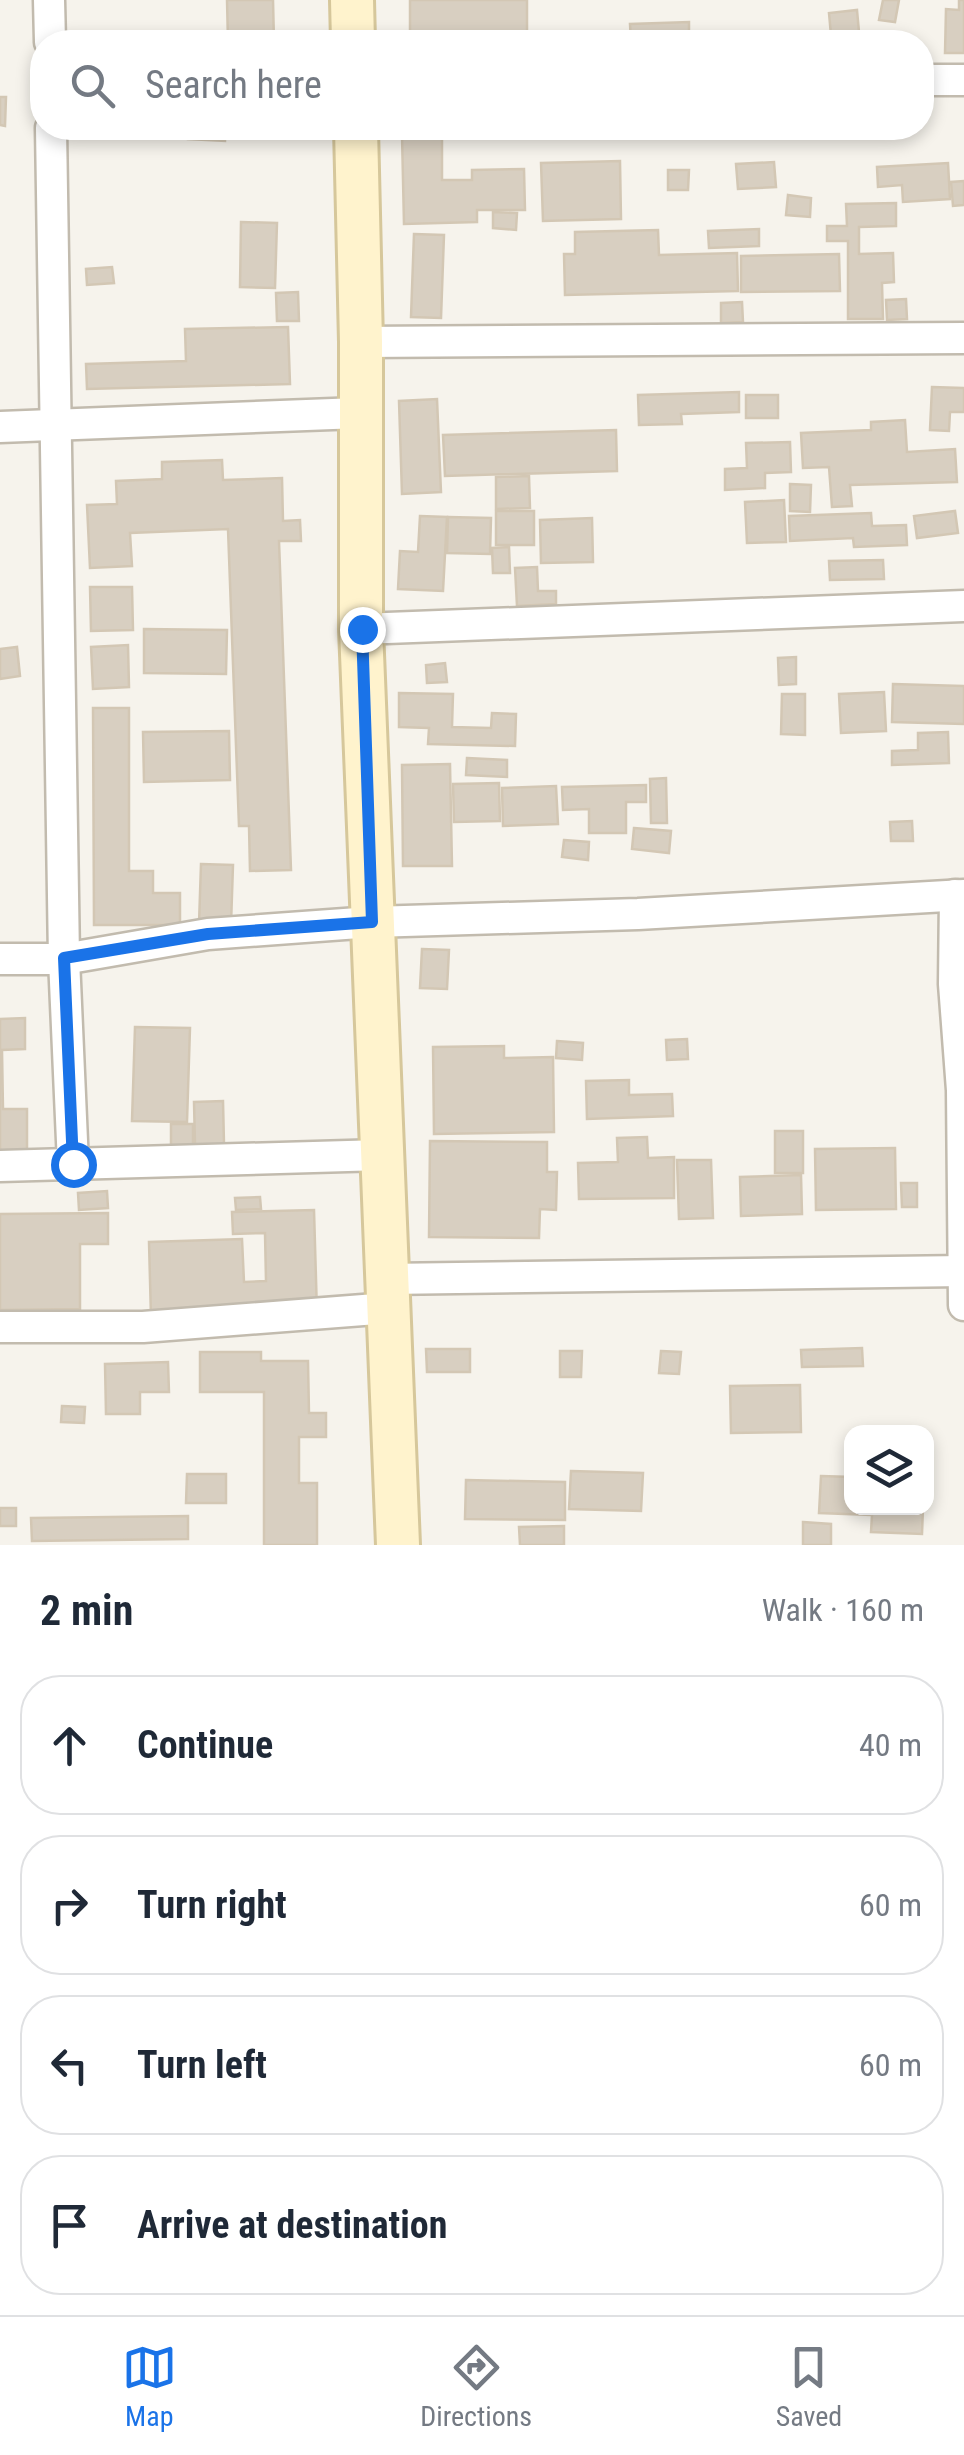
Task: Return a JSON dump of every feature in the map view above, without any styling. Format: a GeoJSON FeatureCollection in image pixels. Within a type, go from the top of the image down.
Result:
{"type":"FeatureCollection","features":[{"type":"Feature","properties":{"kind":"main road"},"geometry":{"type":"LineString","coordinates":[[352,0],[353,30]]}},
{"type":"Feature","properties":{"kind":"main road"},"geometry":{"type":"LineString","coordinates":[[356,140],[362,629],[398,1545]]}},
{"type":"Feature","properties":{"kind":"street"},"geometry":{"type":"LineString","coordinates":[[49,0],[50,30]]}},
{"type":"Feature","properties":{"kind":"street"},"geometry":{"type":"LineString","coordinates":[[934,80],[964,80]]}},
{"type":"Feature","properties":{"kind":"street"},"geometry":{"type":"LineString","coordinates":[[51,140],[64,958],[73,1164]]}},
{"type":"Feature","properties":{"kind":"street"},"geometry":{"type":"LineString","coordinates":[[361,342],[964,338]]}},
{"type":"Feature","properties":{"kind":"street"},"geometry":{"type":"LineString","coordinates":[[0,427],[360,413]]}},
{"type":"Feature","properties":{"kind":"street"},"geometry":{"type":"LineString","coordinates":[[362,629],[964,606]]}},
{"type":"Feature","properties":{"kind":"street"},"geometry":{"type":"LineString","coordinates":[[0,959],[64,958],[208,934],[372,922],[638,914],[959,895],[954,984],[963,1090],[964,1305]]}},
{"type":"Feature","properties":{"kind":"street"},"geometry":{"type":"LineString","coordinates":[[0,1166],[382,1155]]}},
{"type":"Feature","properties":{"kind":"street"},"geometry":{"type":"LineString","coordinates":[[0,1326],[143,1327],[388,1294],[963,1271]]}},
{"type":"Feature","properties":{"kind":"building"},"geometry":{"type":"Polygon","coordinates":[[[227,0],[273,0],[274,30],[228,30],[227,0]]]}},
{"type":"Feature","properties":{"kind":"building"},"geometry":{"type":"Polygon","coordinates":[[[410,0],[527,0],[527,30],[410,30],[410,0]]]}},
{"type":"Feature","properties":{"kind":"building"},"geometry":{"type":"Polygon","coordinates":[[[883,0],[899,0],[895,22],[879,20],[883,0]]]}},
{"type":"Feature","properties":{"kind":"building"},"geometry":{"type":"Polygon","coordinates":[[[959,0],[964,0],[964,53],[945,53],[946,9],[959,10],[959,0]]]}},
{"type":"Feature","properties":{"kind":"building"},"geometry":{"type":"Polygon","coordinates":[[[857,10],[859,30],[831,30],[829,13],[857,10]]]}},
{"type":"Feature","properties":{"kind":"building"},"geometry":{"type":"Polygon","coordinates":[[[689,22],[689,30],[630,30],[630,24],[689,22]]]}},
{"type":"Feature","properties":{"kind":"building"},"geometry":{"type":"Polygon","coordinates":[[[0,97],[6,97],[5,126],[0,125],[0,97]]]}},
{"type":"Feature","properties":{"kind":"building"},"geometry":{"type":"Polygon","coordinates":[[[402,140],[442,140],[442,180],[472,180],[472,170],[524,169],[525,210],[477,210],[477,222],[404,224],[402,140]]]}},
{"type":"Feature","properties":{"kind":"building"},"geometry":{"type":"Polygon","coordinates":[[[620,161],[621,219],[543,221],[541,163],[620,161]]]}},
{"type":"Feature","properties":{"kind":"building"},"geometry":{"type":"Polygon","coordinates":[[[774,162],[776,187],[738,189],[736,164],[774,162]]]}},
{"type":"Feature","properties":{"kind":"building"},"geometry":{"type":"Polygon","coordinates":[[[948,163],[950,199],[903,202],[902,185],[878,187],[877,167],[948,163]]]}},
{"type":"Feature","properties":{"kind":"building"},"geometry":{"type":"Polygon","coordinates":[[[668,170],[689,170],[688,190],[668,190],[668,170]]]}},
{"type":"Feature","properties":{"kind":"building"},"geometry":{"type":"Polygon","coordinates":[[[964,181],[964,205],[953,206],[951,182],[964,181]]]}},
{"type":"Feature","properties":{"kind":"building"},"geometry":{"type":"Polygon","coordinates":[[[788,195],[811,198],[810,217],[786,215],[788,195]]]}},
{"type":"Feature","properties":{"kind":"building"},"geometry":{"type":"Polygon","coordinates":[[[896,203],[896,226],[859,227],[859,254],[893,253],[894,282],[882,283],[883,319],[848,319],[848,241],[827,241],[827,226],[847,226],[846,204],[896,203]]]}},
{"type":"Feature","properties":{"kind":"building"},"geometry":{"type":"Polygon","coordinates":[[[493,212],[517,213],[516,230],[493,228],[493,212]]]}},
{"type":"Feature","properties":{"kind":"building"},"geometry":{"type":"Polygon","coordinates":[[[241,222],[277,223],[275,288],[240,287],[241,222]]]}},
{"type":"Feature","properties":{"kind":"building"},"geometry":{"type":"Polygon","coordinates":[[[759,229],[759,246],[709,248],[708,231],[759,229]]]}},
{"type":"Feature","properties":{"kind":"building"},"geometry":{"type":"Polygon","coordinates":[[[658,230],[659,255],[737,253],[738,291],[565,295],[564,254],[575,254],[575,232],[658,230]]]}},
{"type":"Feature","properties":{"kind":"building"},"geometry":{"type":"Polygon","coordinates":[[[414,234],[444,235],[441,318],[411,317],[414,234]]]}},
{"type":"Feature","properties":{"kind":"building"},"geometry":{"type":"Polygon","coordinates":[[[839,254],[840,291],[741,292],[741,256],[839,254]]]}},
{"type":"Feature","properties":{"kind":"building"},"geometry":{"type":"Polygon","coordinates":[[[112,267],[114,283],[87,285],[86,269],[112,267]]]}},
{"type":"Feature","properties":{"kind":"building"},"geometry":{"type":"Polygon","coordinates":[[[298,292],[299,321],[277,321],[276,293],[298,292]]]}},
{"type":"Feature","properties":{"kind":"building"},"geometry":{"type":"Polygon","coordinates":[[[906,299],[907,319],[887,320],[886,300],[906,299]]]}},
{"type":"Feature","properties":{"kind":"building"},"geometry":{"type":"Polygon","coordinates":[[[742,302],[743,322],[721,323],[721,303],[742,302]]]}},
{"type":"Feature","properties":{"kind":"building"},"geometry":{"type":"Polygon","coordinates":[[[288,327],[290,384],[87,389],[86,364],[186,361],[185,329],[288,327]]]}},
{"type":"Feature","properties":{"kind":"building"},"geometry":{"type":"Polygon","coordinates":[[[932,387],[964,388],[964,412],[950,412],[949,431],[930,430],[932,387]]]}},
{"type":"Feature","properties":{"kind":"building"},"geometry":{"type":"Polygon","coordinates":[[[739,392],[739,412],[681,414],[682,424],[639,425],[638,395],[739,392]]]}},
{"type":"Feature","properties":{"kind":"building"},"geometry":{"type":"Polygon","coordinates":[[[746,395],[778,395],[778,418],[746,418],[746,395]]]}},
{"type":"Feature","properties":{"kind":"building"},"geometry":{"type":"Polygon","coordinates":[[[437,399],[441,492],[402,494],[399,401],[437,399]]]}},
{"type":"Feature","properties":{"kind":"building"},"geometry":{"type":"Polygon","coordinates":[[[905,420],[907,452],[955,449],[957,482],[850,485],[852,506],[832,507],[829,467],[803,468],[801,433],[871,430],[871,422],[905,420]]]}},
{"type":"Feature","properties":{"kind":"building"},"geometry":{"type":"Polygon","coordinates":[[[616,430],[617,471],[445,476],[443,435],[616,430]]]}},
{"type":"Feature","properties":{"kind":"building"},"geometry":{"type":"Polygon","coordinates":[[[790,442],[791,472],[765,473],[765,488],[725,490],[725,469],[747,468],[746,443],[790,442]]]}},
{"type":"Feature","properties":{"kind":"building"},"geometry":{"type":"Polygon","coordinates":[[[222,460],[223,480],[282,478],[283,521],[300,520],[301,541],[279,541],[291,870],[250,871],[249,826],[239,826],[228,529],[130,533],[132,566],[90,568],[87,505],[117,504],[116,481],[162,479],[162,462],[222,460]]]}},
{"type":"Feature","properties":{"kind":"building"},"geometry":{"type":"Polygon","coordinates":[[[529,476],[530,508],[496,509],[496,477],[529,476]]]}},
{"type":"Feature","properties":{"kind":"building"},"geometry":{"type":"Polygon","coordinates":[[[790,484],[811,485],[810,512],[790,511],[790,484]]]}},
{"type":"Feature","properties":{"kind":"building"},"geometry":{"type":"Polygon","coordinates":[[[784,500],[786,542],[747,543],[745,502],[784,500]]]}},
{"type":"Feature","properties":{"kind":"building"},"geometry":{"type":"Polygon","coordinates":[[[496,511],[534,511],[534,545],[496,545],[496,511]]]}},
{"type":"Feature","properties":{"kind":"building"},"geometry":{"type":"Polygon","coordinates":[[[955,511],[958,533],[917,538],[914,516],[955,511]]]}},
{"type":"Feature","properties":{"kind":"building"},"geometry":{"type":"Polygon","coordinates":[[[871,513],[872,526],[906,525],[907,545],[854,547],[853,538],[790,541],[789,516],[871,513]]]}},
{"type":"Feature","properties":{"kind":"building"},"geometry":{"type":"Polygon","coordinates":[[[420,516],[447,517],[443,591],[398,589],[400,551],[418,552],[420,516]]]}},
{"type":"Feature","properties":{"kind":"building"},"geometry":{"type":"Polygon","coordinates":[[[448,517],[491,518],[490,554],[447,553],[448,517]]]}},
{"type":"Feature","properties":{"kind":"building"},"geometry":{"type":"Polygon","coordinates":[[[592,518],[593,562],[541,563],[540,520],[592,518]]]}},
{"type":"Feature","properties":{"kind":"building"},"geometry":{"type":"Polygon","coordinates":[[[509,547],[510,573],[493,573],[492,548],[509,547]]]}},
{"type":"Feature","properties":{"kind":"building"},"geometry":{"type":"Polygon","coordinates":[[[883,560],[884,579],[830,580],[829,561],[883,560]]]}},
{"type":"Feature","properties":{"kind":"building"},"geometry":{"type":"Polygon","coordinates":[[[537,567],[538,591],[556,591],[556,604],[517,606],[515,568],[537,567]]]}},
{"type":"Feature","properties":{"kind":"building"},"geometry":{"type":"Polygon","coordinates":[[[90,587],[132,587],[133,630],[91,631],[90,587]]]}},
{"type":"Feature","properties":{"kind":"building"},"geometry":{"type":"Polygon","coordinates":[[[144,629],[227,630],[226,674],[144,673],[144,629]]]}},
{"type":"Feature","properties":{"kind":"building"},"geometry":{"type":"Polygon","coordinates":[[[128,645],[129,687],[93,689],[91,647],[128,645]]]}},
{"type":"Feature","properties":{"kind":"building"},"geometry":{"type":"Polygon","coordinates":[[[17,647],[20,676],[0,679],[0,649],[17,647]]]}},
{"type":"Feature","properties":{"kind":"building"},"geometry":{"type":"Polygon","coordinates":[[[796,657],[796,684],[779,685],[778,658],[796,657]]]}},
{"type":"Feature","properties":{"kind":"building"},"geometry":{"type":"Polygon","coordinates":[[[445,663],[447,682],[427,683],[426,665],[445,663]]]}},
{"type":"Feature","properties":{"kind":"building"},"geometry":{"type":"Polygon","coordinates":[[[893,684],[964,686],[964,724],[892,722],[893,684]]]}},
{"type":"Feature","properties":{"kind":"building"},"geometry":{"type":"Polygon","coordinates":[[[884,692],[886,731],[841,733],[839,694],[884,692]]]}},
{"type":"Feature","properties":{"kind":"building"},"geometry":{"type":"Polygon","coordinates":[[[399,693],[453,694],[452,727],[491,728],[492,713],[516,714],[515,746],[428,744],[429,728],[399,727],[399,693]]]}},
{"type":"Feature","properties":{"kind":"building"},"geometry":{"type":"Polygon","coordinates":[[[782,694],[805,694],[805,735],[781,734],[782,694]]]}},
{"type":"Feature","properties":{"kind":"building"},"geometry":{"type":"Polygon","coordinates":[[[93,708],[129,708],[129,871],[153,871],[153,893],[180,893],[180,925],[94,925],[93,708]]]}},
{"type":"Feature","properties":{"kind":"building"},"geometry":{"type":"Polygon","coordinates":[[[229,731],[230,780],[144,782],[143,732],[229,731]]]}},
{"type":"Feature","properties":{"kind":"building"},"geometry":{"type":"Polygon","coordinates":[[[948,732],[949,763],[892,765],[892,751],[918,750],[918,733],[948,732]]]}},
{"type":"Feature","properties":{"kind":"building"},"geometry":{"type":"Polygon","coordinates":[[[467,758],[507,760],[507,777],[466,775],[467,758]]]}},
{"type":"Feature","properties":{"kind":"building"},"geometry":{"type":"Polygon","coordinates":[[[450,764],[452,866],[403,866],[402,765],[450,764]]]}},
{"type":"Feature","properties":{"kind":"building"},"geometry":{"type":"Polygon","coordinates":[[[666,778],[667,823],[651,823],[650,779],[666,778]]]}},
{"type":"Feature","properties":{"kind":"building"},"geometry":{"type":"Polygon","coordinates":[[[499,783],[500,821],[454,822],[453,784],[499,783]]]}},
{"type":"Feature","properties":{"kind":"building"},"geometry":{"type":"Polygon","coordinates":[[[646,785],[646,802],[626,802],[626,833],[589,833],[589,809],[563,810],[562,787],[646,785]]]}},
{"type":"Feature","properties":{"kind":"building"},"geometry":{"type":"Polygon","coordinates":[[[556,786],[558,824],[503,826],[502,788],[556,786]]]}},
{"type":"Feature","properties":{"kind":"building"},"geometry":{"type":"Polygon","coordinates":[[[912,821],[913,841],[891,841],[890,822],[912,821]]]}},
{"type":"Feature","properties":{"kind":"building"},"geometry":{"type":"Polygon","coordinates":[[[634,828],[671,831],[669,853],[632,849],[634,828]]]}},
{"type":"Feature","properties":{"kind":"building"},"geometry":{"type":"Polygon","coordinates":[[[564,840],[589,842],[588,860],[562,857],[564,840]]]}},
{"type":"Feature","properties":{"kind":"building"},"geometry":{"type":"Polygon","coordinates":[[[201,864],[233,865],[231,925],[199,924],[201,864]]]}},
{"type":"Feature","properties":{"kind":"building"},"geometry":{"type":"Polygon","coordinates":[[[422,949],[449,950],[447,989],[420,988],[422,949]]]}},
{"type":"Feature","properties":{"kind":"building"},"geometry":{"type":"Polygon","coordinates":[[[25,1018],[25,1049],[2,1050],[3,1109],[27,1109],[27,1158],[0,1164],[0,1019],[25,1018]]]}},
{"type":"Feature","properties":{"kind":"building"},"geometry":{"type":"Polygon","coordinates":[[[135,1027],[190,1028],[187,1122],[132,1121],[135,1027]]]}},
{"type":"Feature","properties":{"kind":"building"},"geometry":{"type":"Polygon","coordinates":[[[687,1039],[688,1059],[667,1060],[666,1040],[687,1039]]]}},
{"type":"Feature","properties":{"kind":"building"},"geometry":{"type":"Polygon","coordinates":[[[557,1041],[583,1043],[582,1060],[556,1058],[557,1041]]]}},
{"type":"Feature","properties":{"kind":"building"},"geometry":{"type":"Polygon","coordinates":[[[504,1046],[504,1058],[553,1057],[554,1132],[434,1134],[433,1047],[504,1046]]]}},
{"type":"Feature","properties":{"kind":"building"},"geometry":{"type":"Polygon","coordinates":[[[629,1080],[629,1095],[672,1094],[673,1116],[587,1119],[586,1081],[629,1080]]]}},
{"type":"Feature","properties":{"kind":"building"},"geometry":{"type":"Polygon","coordinates":[[[223,1101],[224,1144],[195,1145],[194,1102],[223,1101]]]}},
{"type":"Feature","properties":{"kind":"building"},"geometry":{"type":"Polygon","coordinates":[[[171,1124],[193,1124],[193,1156],[171,1156],[171,1124]]]}},
{"type":"Feature","properties":{"kind":"building"},"geometry":{"type":"Polygon","coordinates":[[[775,1131],[803,1131],[803,1173],[775,1173],[775,1131]]]}},
{"type":"Feature","properties":{"kind":"building"},"geometry":{"type":"Polygon","coordinates":[[[647,1137],[648,1158],[674,1157],[674,1198],[579,1199],[578,1163],[618,1162],[617,1138],[647,1137]]]}},
{"type":"Feature","properties":{"kind":"building"},"geometry":{"type":"Polygon","coordinates":[[[430,1141],[547,1142],[547,1172],[557,1172],[556,1210],[540,1209],[539,1238],[429,1237],[430,1141]]]}},
{"type":"Feature","properties":{"kind":"building"},"geometry":{"type":"Polygon","coordinates":[[[895,1148],[896,1209],[816,1210],[815,1149],[895,1148]]]}},
{"type":"Feature","properties":{"kind":"building"},"geometry":{"type":"Polygon","coordinates":[[[677,1160],[711,1160],[713,1218],[679,1219],[677,1160]]]}},
{"type":"Feature","properties":{"kind":"building"},"geometry":{"type":"Polygon","coordinates":[[[801,1175],[802,1214],[741,1216],[740,1177],[801,1175]]]}},
{"type":"Feature","properties":{"kind":"building"},"geometry":{"type":"Polygon","coordinates":[[[901,1183],[917,1183],[917,1207],[902,1207],[901,1183]]]}},
{"type":"Feature","properties":{"kind":"building"},"geometry":{"type":"Polygon","coordinates":[[[107,1191],[108,1208],[79,1210],[78,1193],[107,1191]]]}},
{"type":"Feature","properties":{"kind":"building"},"geometry":{"type":"Polygon","coordinates":[[[260,1197],[261,1209],[236,1210],[235,1198],[260,1197]]]}},
{"type":"Feature","properties":{"kind":"building"},"geometry":{"type":"Polygon","coordinates":[[[314,1210],[317,1313],[151,1318],[149,1242],[242,1239],[244,1282],[266,1281],[265,1233],[233,1234],[232,1212],[314,1210]]]}},
{"type":"Feature","properties":{"kind":"building"},"geometry":{"type":"Polygon","coordinates":[[[108,1213],[108,1244],[80,1244],[80,1309],[0,1310],[0,1214],[108,1213]]]}},
{"type":"Feature","properties":{"kind":"building"},"geometry":{"type":"Polygon","coordinates":[[[862,1348],[863,1366],[802,1367],[801,1350],[862,1348]]]}},
{"type":"Feature","properties":{"kind":"building"},"geometry":{"type":"Polygon","coordinates":[[[426,1349],[470,1349],[470,1372],[427,1372],[426,1349]]]}},
{"type":"Feature","properties":{"kind":"building"},"geometry":{"type":"Polygon","coordinates":[[[560,1351],[582,1351],[581,1377],[560,1377],[560,1351]]]}},
{"type":"Feature","properties":{"kind":"building"},"geometry":{"type":"Polygon","coordinates":[[[661,1351],[681,1352],[679,1374],[659,1373],[661,1351]]]}},
{"type":"Feature","properties":{"kind":"building"},"geometry":{"type":"Polygon","coordinates":[[[200,1352],[261,1352],[261,1361],[308,1361],[309,1413],[326,1413],[326,1437],[299,1437],[299,1483],[317,1483],[317,1545],[264,1545],[264,1392],[200,1392],[200,1352]]]}},
{"type":"Feature","properties":{"kind":"building"},"geometry":{"type":"Polygon","coordinates":[[[168,1362],[169,1392],[140,1392],[140,1414],[106,1414],[105,1364],[168,1362]]]}},
{"type":"Feature","properties":{"kind":"building"},"geometry":{"type":"Polygon","coordinates":[[[800,1385],[801,1432],[731,1433],[730,1386],[800,1385]]]}},
{"type":"Feature","properties":{"kind":"building"},"geometry":{"type":"Polygon","coordinates":[[[62,1406],[85,1407],[84,1423],[61,1422],[62,1406]]]}},
{"type":"Feature","properties":{"kind":"building"},"geometry":{"type":"Polygon","coordinates":[[[571,1471],[643,1473],[641,1511],[569,1509],[571,1471]]]}},
{"type":"Feature","properties":{"kind":"building"},"geometry":{"type":"Polygon","coordinates":[[[187,1474],[226,1474],[226,1503],[186,1503],[187,1474]]]}},
{"type":"Feature","properties":{"kind":"building"},"geometry":{"type":"Polygon","coordinates":[[[821,1476],[844,1477],[844,1514],[819,1513],[821,1476]]]}},
{"type":"Feature","properties":{"kind":"building"},"geometry":{"type":"Polygon","coordinates":[[[466,1480],[565,1482],[565,1520],[465,1519],[466,1480]]]}},
{"type":"Feature","properties":{"kind":"building"},"geometry":{"type":"Polygon","coordinates":[[[0,1508],[16,1508],[16,1526],[0,1526],[0,1508]]]}},
{"type":"Feature","properties":{"kind":"building"},"geometry":{"type":"Polygon","coordinates":[[[872,1515],[923,1515],[922,1534],[871,1532],[872,1515]]]}},
{"type":"Feature","properties":{"kind":"building"},"geometry":{"type":"Polygon","coordinates":[[[188,1516],[188,1539],[32,1541],[31,1518],[188,1516]]]}},
{"type":"Feature","properties":{"kind":"building"},"geometry":{"type":"Polygon","coordinates":[[[803,1522],[831,1524],[831,1545],[803,1545],[803,1522]]]}},
{"type":"Feature","properties":{"kind":"building"},"geometry":{"type":"Polygon","coordinates":[[[564,1526],[564,1545],[520,1545],[519,1527],[564,1526]]]}},
{"type":"Feature","properties":{"kind":"route"},"geometry":{"type":"LineString","coordinates":[[73,1164],[64,958],[208,934],[372,922],[362,629]]}}]}
